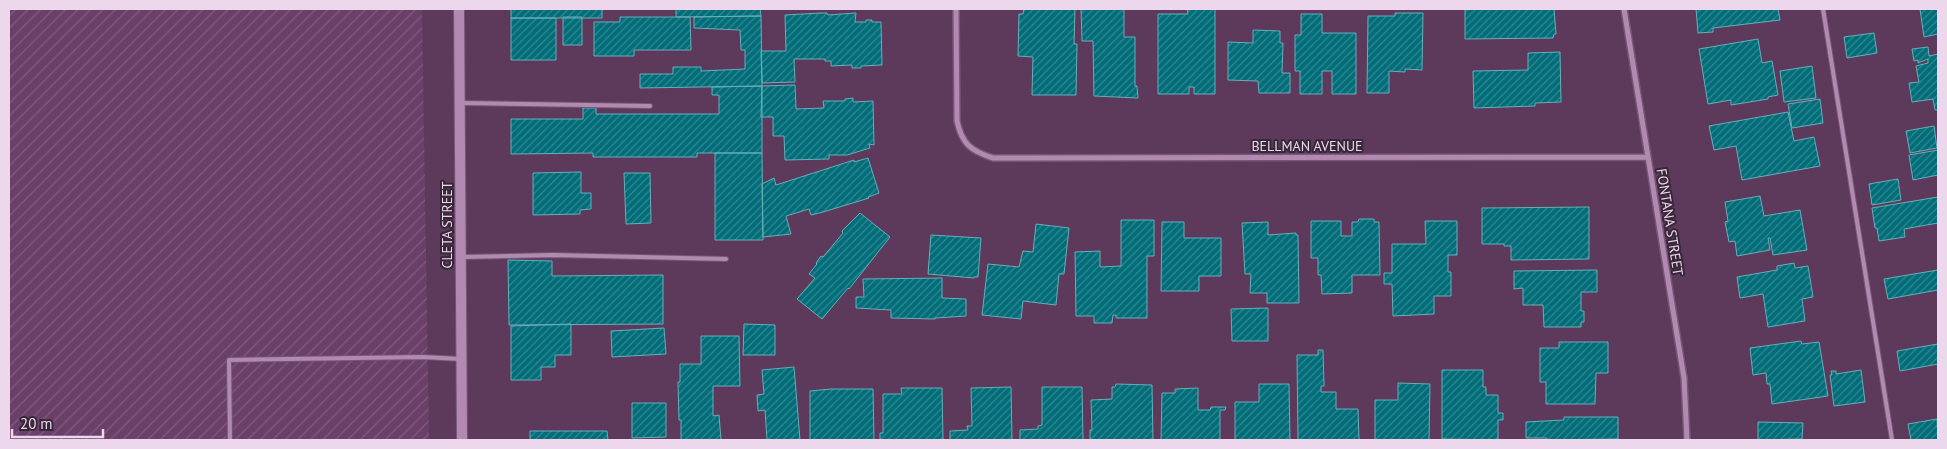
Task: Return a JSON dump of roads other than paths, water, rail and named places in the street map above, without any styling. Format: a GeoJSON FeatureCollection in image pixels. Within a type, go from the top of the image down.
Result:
{"type":"FeatureCollection","features":[{"type":"Feature","properties":{"kind":"street","name":"CLETA STREET"},"geometry":{"type":"LineString","coordinates":[[459,9],[462,440]]}},
{"type":"Feature","properties":{"kind":"street","name":"BELLMAN AVENUE"},"geometry":{"type":"LineString","coordinates":[[956,9],[957,121],[960,135],[969,146],[980,154],[993,158],[1648,157]]}},
{"type":"Feature","properties":{"kind":"street","name":"FONTANA STREET"},"geometry":{"type":"LineString","coordinates":[[1624,9],[1684,378],[1687,440]]}},
{"type":"Feature","properties":{"kind":"lane"},"geometry":{"type":"LineString","coordinates":[[1823,9],[1892,440]]}},
{"type":"Feature","properties":{"kind":"lane"},"geometry":{"type":"LineString","coordinates":[[459,103],[650,106]]}},
{"type":"Feature","properties":{"kind":"lane"},"geometry":{"type":"LineString","coordinates":[[461,257],[553,255],[726,259]]}},
{"type":"Feature","properties":{"kind":"lane"},"geometry":{"type":"LineString","coordinates":[[230,440],[229,360],[423,357],[461,359]]}}]}
